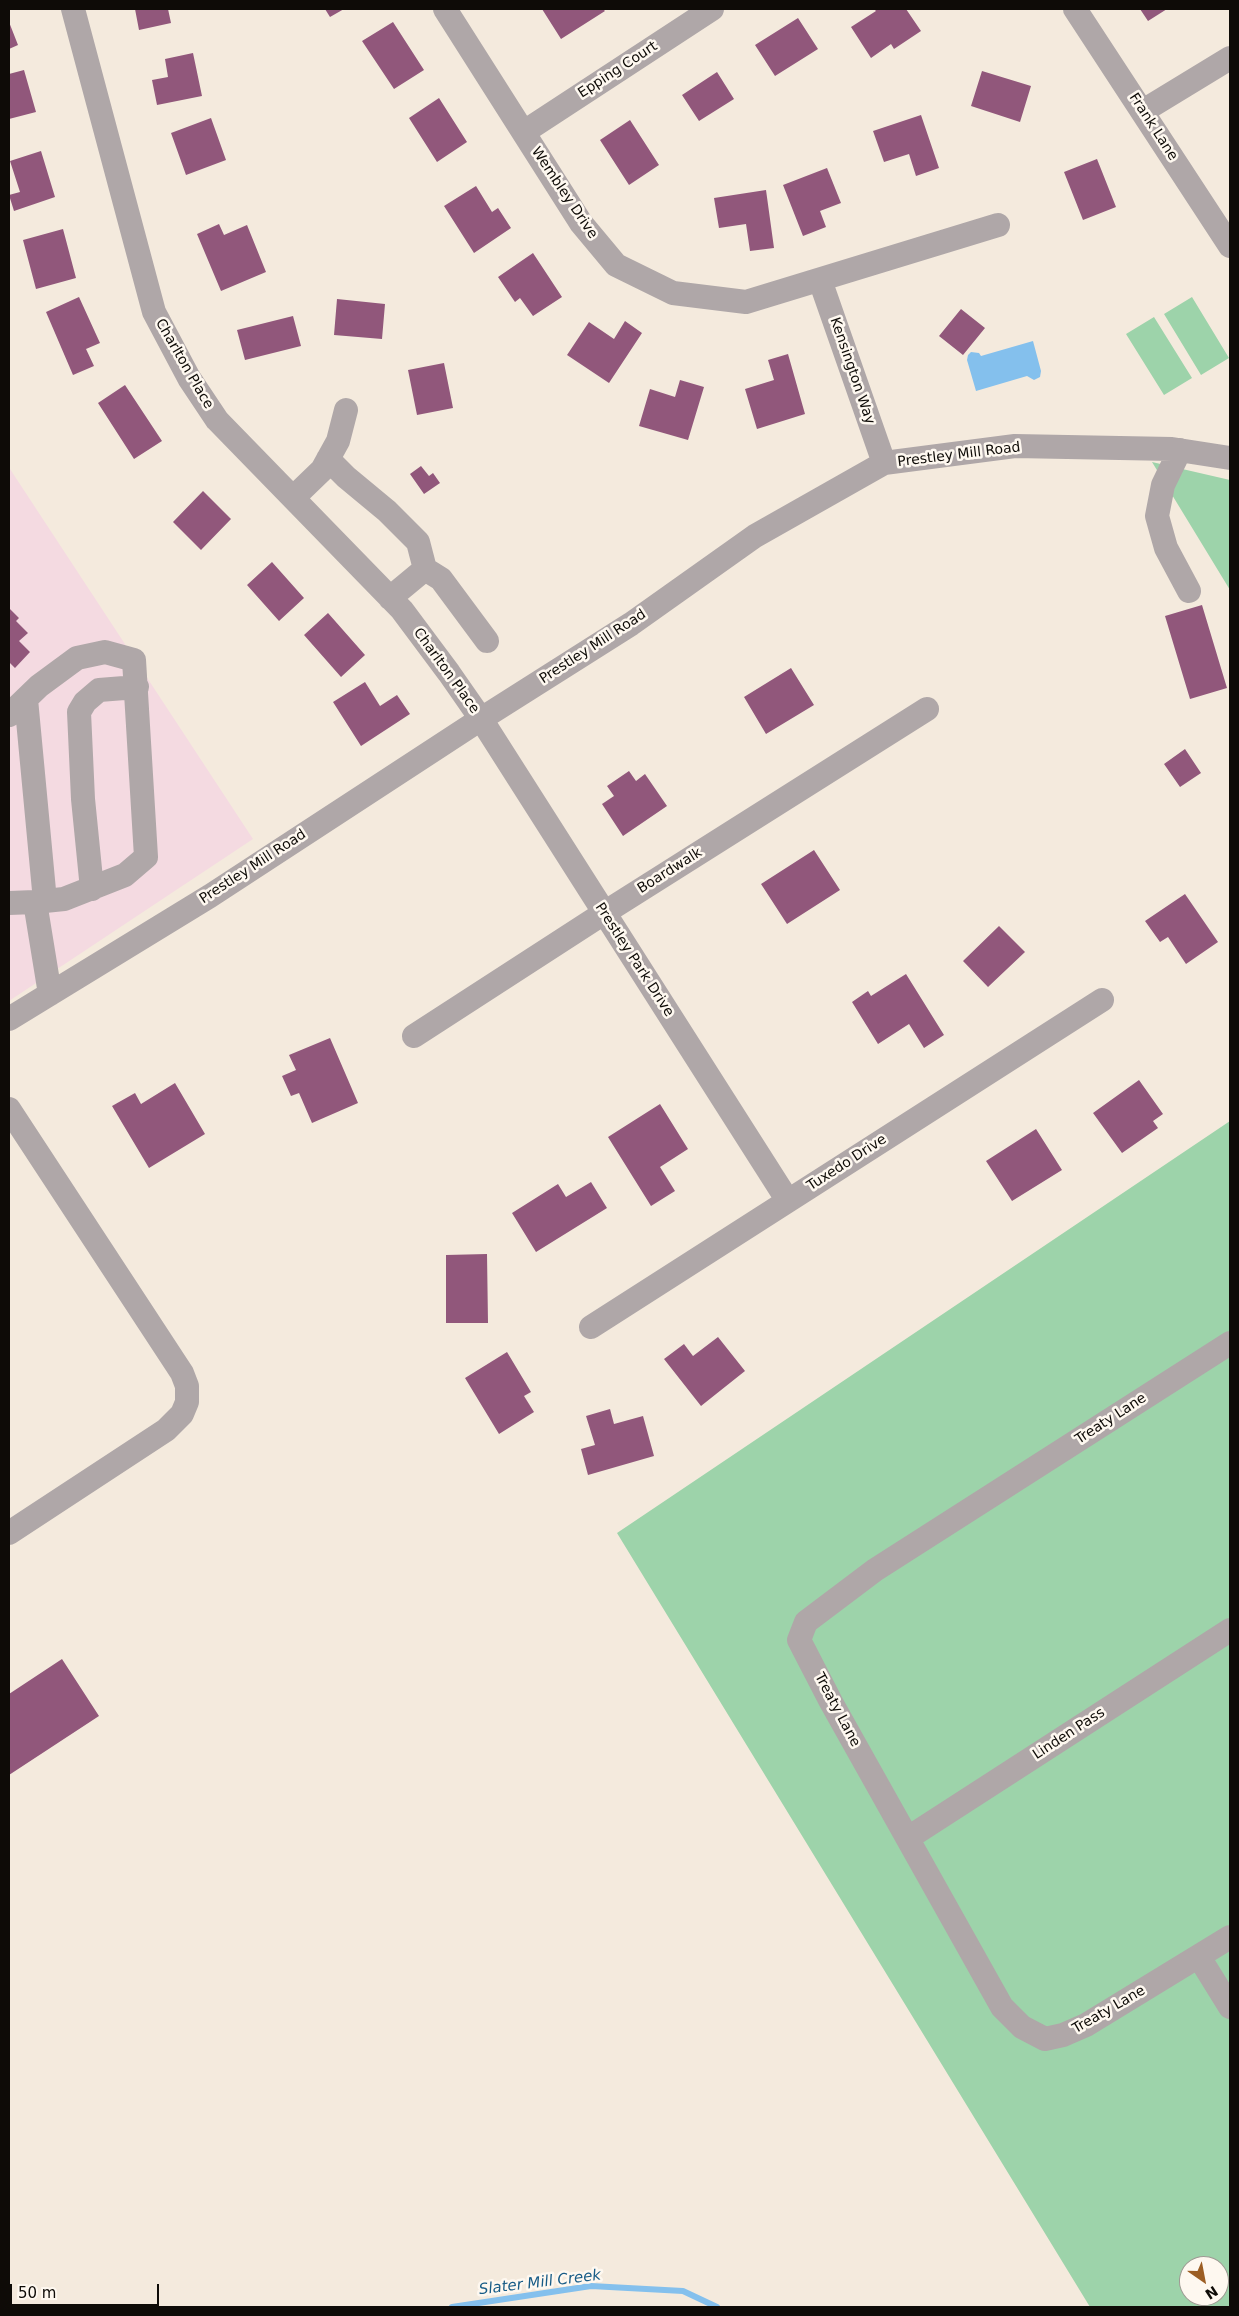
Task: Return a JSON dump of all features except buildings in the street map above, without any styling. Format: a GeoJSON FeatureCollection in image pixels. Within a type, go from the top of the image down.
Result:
{"type":"FeatureCollection","features":[{"type":"Feature","properties":{"kind":"street","name":"Charlton Place"},"geometry":{"type":"LineString","coordinates":[[73,9],[154,312],[189,378],[217,420],[402,610],[449,673],[480,719]]}},
{"type":"Feature","properties":{"kind":"street","name":"Wembley Drive"},"geometry":{"type":"LineString","coordinates":[[445,9],[581,223],[616,265],[673,293],[746,302],[998,225]]}},
{"type":"Feature","properties":{"kind":"street","name":"Epping Court"},"geometry":{"type":"LineString","coordinates":[[524,132],[712,9]]}},
{"type":"Feature","properties":{"kind":"street","name":"Frank Lane"},"geometry":{"type":"LineString","coordinates":[[1075,9],[1230,246]]}},
{"type":"Feature","properties":{"kind":"street"},"geometry":{"type":"LineString","coordinates":[[1143,111],[1230,58]]}},
{"type":"Feature","properties":{"kind":"street","name":"Kensington Way"},"geometry":{"type":"LineString","coordinates":[[820,280],[884,463]]}},
{"type":"Feature","properties":{"kind":"street"},"geometry":{"type":"LineString","coordinates":[[293,498],[322,470],[338,441],[346,410]]}},
{"type":"Feature","properties":{"kind":"street","name":"Prestley Mill Road"},"geometry":{"type":"LineString","coordinates":[[9,1019],[210,896],[480,719],[631,624],[755,536],[884,463],[1015,446],[1180,450],[1230,458]]}},
{"type":"Feature","properties":{"kind":"street"},"geometry":{"type":"LineString","coordinates":[[1180,450],[1163,485],[1157,516],[1166,548],[1189,591]]}},
{"type":"Feature","properties":{"kind":"street"},"geometry":{"type":"LineString","coordinates":[[328,459],[346,477],[387,511],[418,542],[425,569],[441,579],[486,640]]}},
{"type":"Feature","properties":{"kind":"street"},"geometry":{"type":"LineString","coordinates":[[390,598],[425,569]]}},
{"type":"Feature","properties":{"kind":"street"},"geometry":{"type":"LineString","coordinates":[[9,715],[77,658],[105,652],[134,660],[146,857],[125,876],[64,899],[9,903]]}},
{"type":"Feature","properties":{"kind":"street"},"geometry":{"type":"LineString","coordinates":[[92,889],[83,799],[79,712],[85,702],[99,690],[137,687]]}},
{"type":"Feature","properties":{"kind":"street"},"geometry":{"type":"LineString","coordinates":[[26,699],[40,901],[50,994]]}},
{"type":"Feature","properties":{"kind":"street","name":"Boardwalk"},"geometry":{"type":"LineString","coordinates":[[414,1036],[604,913],[927,709]]}},
{"type":"Feature","properties":{"kind":"street","name":"Prestley Park Drive"},"geometry":{"type":"LineString","coordinates":[[480,719],[788,1201]]}},
{"type":"Feature","properties":{"kind":"street","name":"Tuxedo Drive"},"geometry":{"type":"LineString","coordinates":[[591,1327],[1102,1000]]}},
{"type":"Feature","properties":{"kind":"street"},"geometry":{"type":"LineString","coordinates":[[9,1109],[182,1373],[187,1386],[186,1402],[182,1414],[166,1430],[9,1533]]}},
{"type":"Feature","properties":{"kind":"street","name":"Treaty Lane"},"geometry":{"type":"LineString","coordinates":[[1230,1343],[875,1570],[806,1622],[799,1640],[831,1702],[1002,2007],[1022,2027],[1045,2040],[1063,2035],[1086,2025],[1230,1937]]}},
{"type":"Feature","properties":{"kind":"street","name":"Linden Pass"},"geometry":{"type":"LineString","coordinates":[[908,1838],[1230,1630]]}},
{"type":"Feature","properties":{"kind":"street"},"geometry":{"type":"LineString","coordinates":[[1200,1957],[1230,2007]]}},
{"type":"Feature","properties":{"kind":"shaded area"},"geometry":{"type":"Polygon","coordinates":[[[9,470],[253,839],[9,1001],[9,470]]]}},
{"type":"Feature","properties":{"kind":"green space"},"geometry":{"type":"Polygon","coordinates":[[[1192,297],[1229,358],[1201,375],[1164,314],[1192,297]]]}},
{"type":"Feature","properties":{"kind":"green space"},"geometry":{"type":"Polygon","coordinates":[[[1154,317],[1192,378],[1164,395],[1126,334],[1154,317]]]}},
{"type":"Feature","properties":{"kind":"green space"},"geometry":{"type":"Polygon","coordinates":[[[1152,462],[1230,480],[1230,590],[1152,462]]]}},
{"type":"Feature","properties":{"kind":"green space"},"geometry":{"type":"Polygon","coordinates":[[[1230,1121],[1230,2307],[1090,2307],[617,1533],[1230,1121]]]}},
{"type":"Feature","properties":{"kind":"water"},"geometry":{"type":"Polygon","coordinates":[[[1033,341],[1041,371],[1040,377],[1034,380],[1027,376],[976,391],[967,360],[971,352],[979,353],[981,356],[1033,341]]]}},
{"type":"Feature","properties":{"kind":"waterway","name":"Slater Mill Creek"},"geometry":{"type":"LineString","coordinates":[[452,2307],[591,2286],[683,2291],[717,2307]]}}]}
